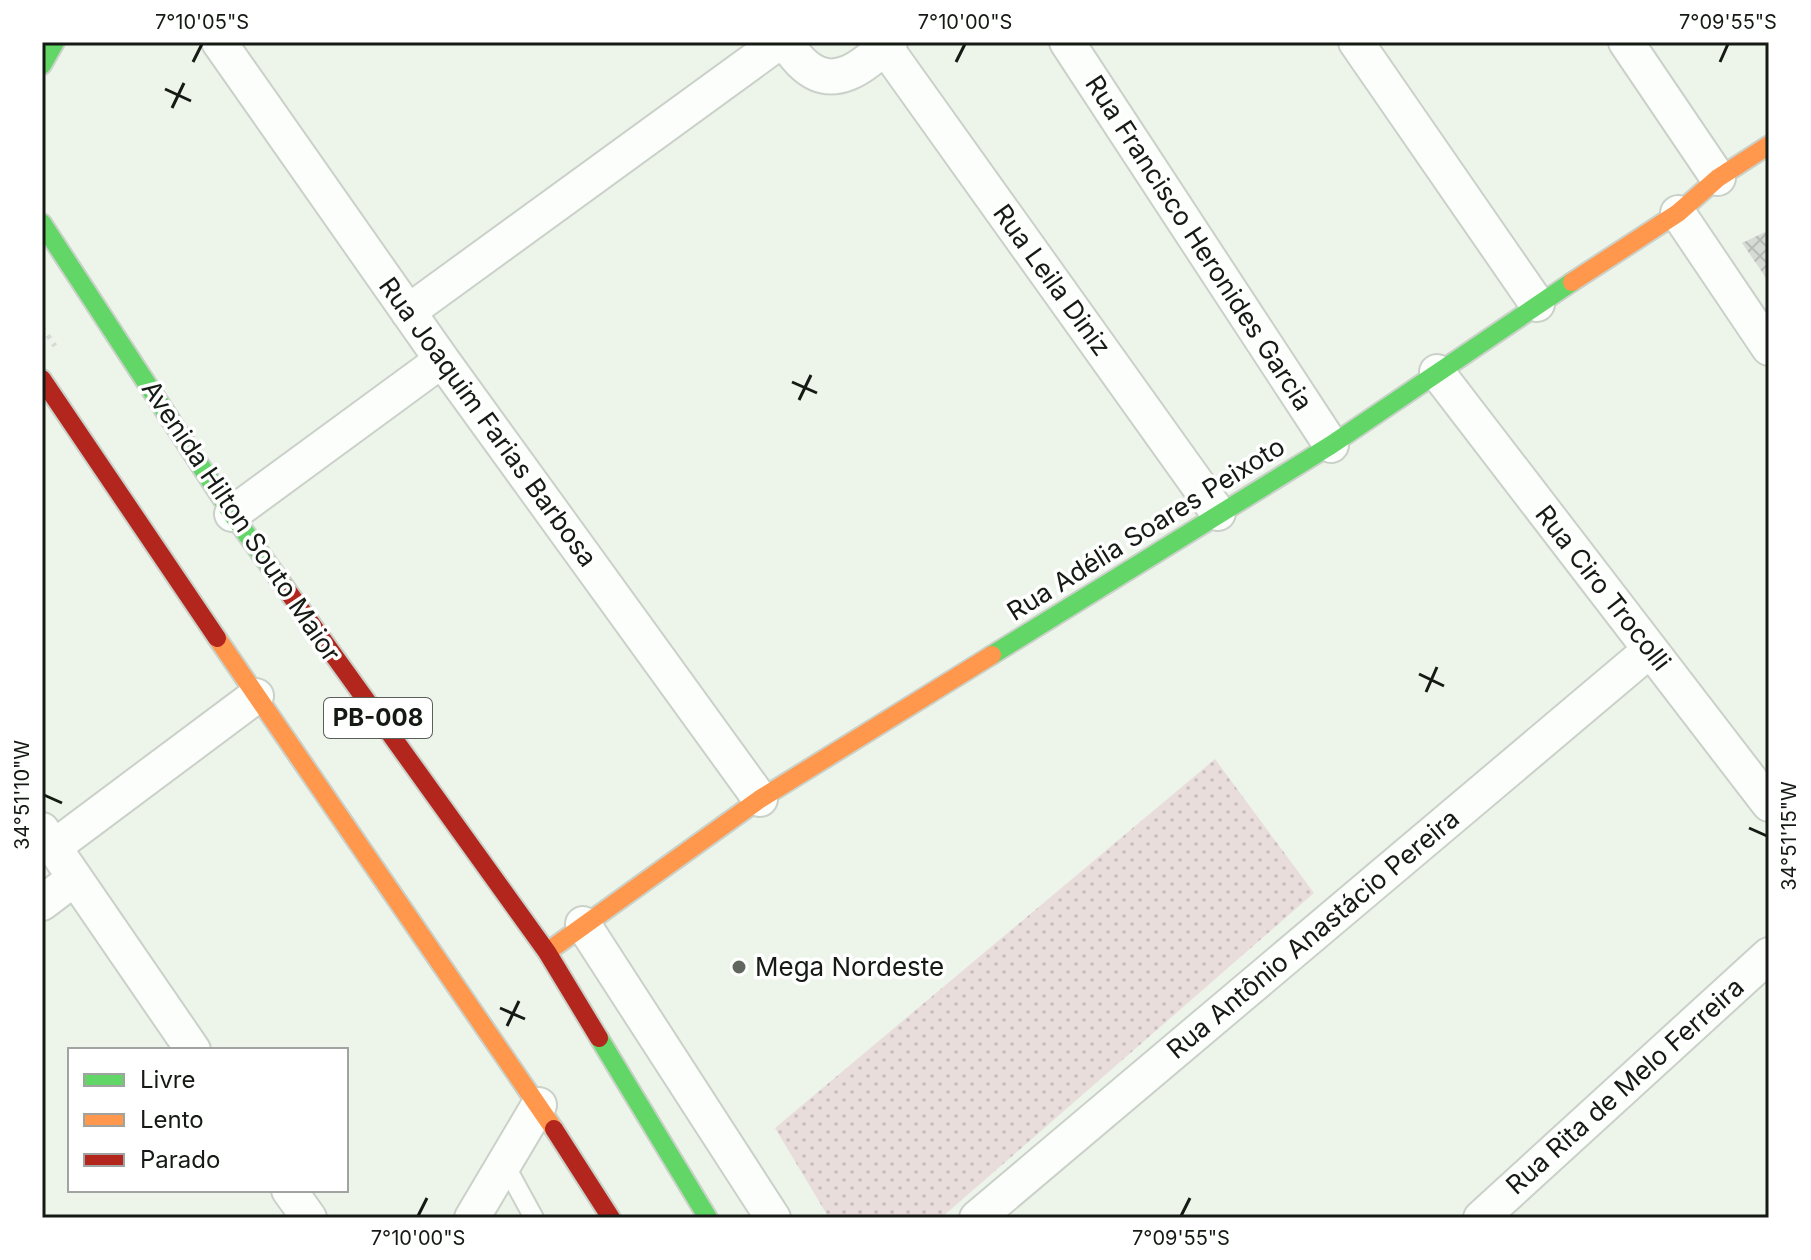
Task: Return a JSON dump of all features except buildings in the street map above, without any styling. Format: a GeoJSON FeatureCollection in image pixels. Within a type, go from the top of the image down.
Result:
{"type":"FeatureCollection","features":[{"type":"Feature","properties":{"kind":"main road"},"geometry":{"type":"LineString","coordinates":[[42,65],[55,42]]}},
{"type":"Feature","properties":{"kind":"main road","name":"Rua Adélia Soares Peixoto"},"geometry":{"type":"LineString","coordinates":[[547,952],[760,799],[1331,445],[1537,304],[1678,213],[1718,178],[1769,145]]}},
{"type":"Feature","properties":{"kind":"main road","name":"Avenida Hilton Souto Maior"},"geometry":{"type":"LineString","coordinates":[[42,223],[232,514],[547,952],[708,1218]]}},
{"type":"Feature","properties":{"kind":"main road","name":"PB-008"},"geometry":{"type":"LineString","coordinates":[[42,379],[256,696],[539,1105],[611,1218]]}},
{"type":"Feature","properties":{"kind":"street","name":"Rua Joaquim Farias Barbosa"},"geometry":{"type":"LineString","coordinates":[[219,42],[442,360],[760,799]]}},
{"type":"Feature","properties":{"kind":"street"},"geometry":{"type":"LineString","coordinates":[[408,312],[782,42],[803,64],[821,76],[836,78],[850,73],[887,44]]}},
{"type":"Feature","properties":{"kind":"street","name":"Rua Francisco Heronides Garcia"},"geometry":{"type":"LineString","coordinates":[[1067,42],[1331,445]]}},
{"type":"Feature","properties":{"kind":"street"},"geometry":{"type":"LineString","coordinates":[[1356,42],[1537,304]]}},
{"type":"Feature","properties":{"kind":"street"},"geometry":{"type":"LineString","coordinates":[[1626,42],[1718,178]]}},
{"type":"Feature","properties":{"kind":"street","name":"Rua Leila Diniz"},"geometry":{"type":"LineString","coordinates":[[887,44],[1218,513]]}},
{"type":"Feature","properties":{"kind":"street"},"geometry":{"type":"LineString","coordinates":[[1678,213],[1769,348]]}},
{"type":"Feature","properties":{"kind":"street"},"geometry":{"type":"LineString","coordinates":[[232,514],[442,360]]}},
{"type":"Feature","properties":{"kind":"street","name":"Rua Ciro Trocolli"},"geometry":{"type":"LineString","coordinates":[[1437,372],[1769,804]]}},
{"type":"Feature","properties":{"kind":"street","name":"Rua Antônio Anastácio Pereira"},"geometry":{"type":"LineString","coordinates":[[977,1218],[1650,650]]}},
{"type":"Feature","properties":{"kind":"street"},"geometry":{"type":"LineString","coordinates":[[192,1048],[48,839],[256,696]]}},
{"type":"Feature","properties":{"kind":"street"},"geometry":{"type":"LineString","coordinates":[[42,903],[75,878]]}},
{"type":"Feature","properties":{"kind":"street"},"geometry":{"type":"LineString","coordinates":[[583,924],[773,1218]]}},
{"type":"Feature","properties":{"kind":"street","name":"Rua Rita de Melo Ferreira"},"geometry":{"type":"LineString","coordinates":[[1481,1218],[1769,955]]}},
{"type":"Feature","properties":{"kind":"street"},"geometry":{"type":"LineString","coordinates":[[472,1218],[539,1105]]}},
{"type":"Feature","properties":{"kind":"street"},"geometry":{"type":"LineString","coordinates":[[290,1192],[309,1218]]}},
{"type":"Feature","properties":{"kind":"lane"},"geometry":{"type":"LineString","coordinates":[[504,1163],[534,1218]]}},
{"type":"Feature","properties":{"kind":"shaded area"},"geometry":{"type":"Polygon","coordinates":[[[1215,759],[1314,893],[941,1218],[829,1218],[775,1128],[1215,759]]]}},
{"type":"Feature","properties":{"kind":"traffic: fast"},"geometry":{"type":"LineString","coordinates":[[42,65],[55,42]]}},
{"type":"Feature","properties":{"kind":"traffic: fast"},"geometry":{"type":"LineString","coordinates":[[42,223],[232,514],[284,586]]}},
{"type":"Feature","properties":{"kind":"traffic: fast"},"geometry":{"type":"LineString","coordinates":[[992,655],[1331,445],[1572,282]]}},
{"type":"Feature","properties":{"kind":"traffic: fast"},"geometry":{"type":"LineString","coordinates":[[599,1038],[708,1218]]}},
{"type":"Feature","properties":{"kind":"traffic: slow"},"geometry":{"type":"LineString","coordinates":[[1572,282],[1678,213],[1718,178],[1769,145]]}},
{"type":"Feature","properties":{"kind":"traffic: slow"},"geometry":{"type":"LineString","coordinates":[[217,638],[554,1129]]}},
{"type":"Feature","properties":{"kind":"traffic: slow"},"geometry":{"type":"LineString","coordinates":[[547,952],[760,799],[992,655]]}},
{"type":"Feature","properties":{"kind":"traffic: jam"},"geometry":{"type":"LineString","coordinates":[[42,379],[217,638]]}},
{"type":"Feature","properties":{"kind":"traffic: jam"},"geometry":{"type":"LineString","coordinates":[[284,586],[547,952],[599,1038]]}},
{"type":"Feature","properties":{"kind":"traffic: jam"},"geometry":{"type":"LineString","coordinates":[[554,1129],[611,1218]]}},
{"type":"Feature","properties":{"kind":"place","name":"Mega Nordeste"},"geometry":{"type":"Point","coordinates":[739,967]}}]}
